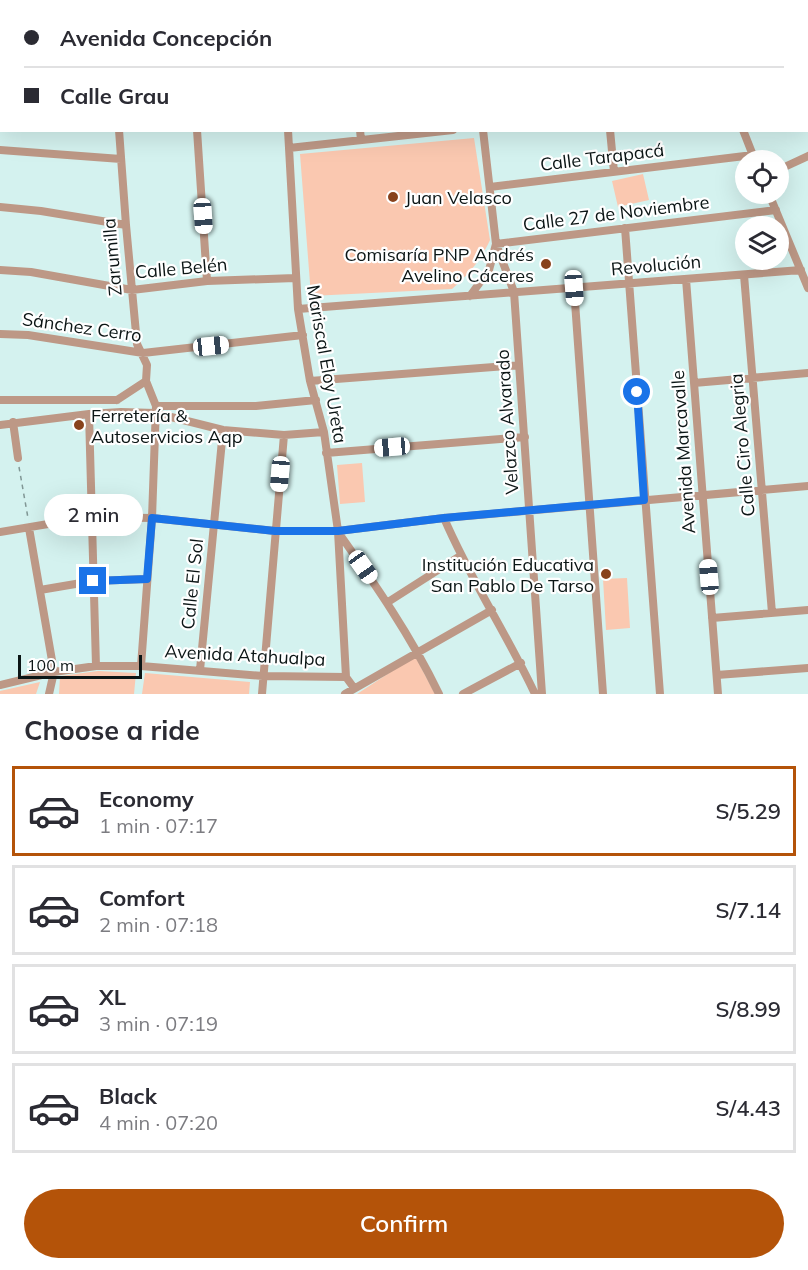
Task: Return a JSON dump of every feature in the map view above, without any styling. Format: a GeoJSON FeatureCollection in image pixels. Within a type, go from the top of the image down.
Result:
{"type":"FeatureCollection","features":[{"type":"Feature","properties":{"kind":"street","name":"Zarumilla"},"geometry":{"type":"LineString","coordinates":[[119,132],[137,344],[147,365],[146,381],[156,410]]}},
{"type":"Feature","properties":{"kind":"street"},"geometry":{"type":"LineString","coordinates":[[198,132],[207,281]]}},
{"type":"Feature","properties":{"kind":"street","name":"Mariscal Eloy Ureta"},"geometry":{"type":"LineString","coordinates":[[288,132],[298,309],[310,381],[324,432],[338,531],[346,677]]}},
{"type":"Feature","properties":{"kind":"street"},"geometry":{"type":"LineString","coordinates":[[360,132],[361,140]]}},
{"type":"Feature","properties":{"kind":"street"},"geometry":{"type":"LineString","coordinates":[[289,148],[422,132]]}},
{"type":"Feature","properties":{"kind":"street"},"geometry":{"type":"LineString","coordinates":[[470,296],[489,270],[496,244],[483,132]]}},
{"type":"Feature","properties":{"kind":"street"},"geometry":{"type":"LineString","coordinates":[[610,132],[614,172]]}},
{"type":"Feature","properties":{"kind":"street"},"geometry":{"type":"LineString","coordinates":[[744,132],[751,150]]}},
{"type":"Feature","properties":{"kind":"street"},"geometry":{"type":"LineString","coordinates":[[0,150],[120,159]]}},
{"type":"Feature","properties":{"kind":"street"},"geometry":{"type":"LineString","coordinates":[[789,165],[808,156]]}},
{"type":"Feature","properties":{"kind":"street","name":"Calle Tarapacá"},"geometry":{"type":"LineString","coordinates":[[490,187],[735,160]]}},
{"type":"Feature","properties":{"kind":"street"},"geometry":{"type":"LineString","coordinates":[[773,204],[808,288]]}},
{"type":"Feature","properties":{"kind":"street"},"geometry":{"type":"LineString","coordinates":[[0,207],[41,210],[126,225]]}},
{"type":"Feature","properties":{"kind":"street","name":"Calle 27 de Noviembre"},"geometry":{"type":"LineString","coordinates":[[496,244],[776,210]]}},
{"type":"Feature","properties":{"kind":"street"},"geometry":{"type":"LineString","coordinates":[[625,228],[660,694]]}},
{"type":"Feature","properties":{"kind":"street","name":"Velazco Alvarado"},"geometry":{"type":"LineString","coordinates":[[496,244],[514,292],[542,694]]}},
{"type":"Feature","properties":{"kind":"street","name":"Calle Belén"},"geometry":{"type":"LineString","coordinates":[[0,270],[32,272],[132,290],[207,281],[295,278]]}},
{"type":"Feature","properties":{"kind":"street","name":"Revolución"},"geometry":{"type":"LineString","coordinates":[[298,309],[801,270]]}},
{"type":"Feature","properties":{"kind":"street","name":"Calle Ciro Alegria"},"geometry":{"type":"LineString","coordinates":[[744,275],[772,613]]}},
{"type":"Feature","properties":{"kind":"street","name":"Avenida Marcavalle"},"geometry":{"type":"LineString","coordinates":[[686,279],[718,694]]}},
{"type":"Feature","properties":{"kind":"street"},"geometry":{"type":"LineString","coordinates":[[574,288],[603,694]]}},
{"type":"Feature","properties":{"kind":"street","name":"Sánchez Cerro"},"geometry":{"type":"LineString","coordinates":[[0,334],[28,335],[143,353],[303,335]]}},
{"type":"Feature","properties":{"kind":"street"},"geometry":{"type":"LineString","coordinates":[[310,381],[519,365]]}},
{"type":"Feature","properties":{"kind":"street"},"geometry":{"type":"LineString","coordinates":[[694,383],[808,373]]}},
{"type":"Feature","properties":{"kind":"street"},"geometry":{"type":"LineString","coordinates":[[0,400],[117,400],[146,381]]}},
{"type":"Feature","properties":{"kind":"street"},"geometry":{"type":"LineString","coordinates":[[117,400],[121,412]]}},
{"type":"Feature","properties":{"kind":"street"},"geometry":{"type":"LineString","coordinates":[[0,425],[89,414],[256,406],[316,400]]}},
{"type":"Feature","properties":{"kind":"street"},"geometry":{"type":"LineString","coordinates":[[156,410],[223,430],[284,435],[324,432]]}},
{"type":"Feature","properties":{"kind":"street"},"geometry":{"type":"LineString","coordinates":[[141,666],[152,518],[156,410]]}},
{"type":"Feature","properties":{"kind":"street"},"geometry":{"type":"LineString","coordinates":[[89,414],[90,517],[96,666]]}},
{"type":"Feature","properties":{"kind":"street"},"geometry":{"type":"LineString","coordinates":[[13,422],[18,458]]}},
{"type":"Feature","properties":{"kind":"street","name":"Calle El Sol"},"geometry":{"type":"LineString","coordinates":[[200,670],[223,430]]}},
{"type":"Feature","properties":{"kind":"street"},"geometry":{"type":"LineString","coordinates":[[262,694],[284,435]]}},
{"type":"Feature","properties":{"kind":"street"},"geometry":{"type":"LineString","coordinates":[[326,453],[525,437]]}},
{"type":"Feature","properties":{"kind":"street"},"geometry":{"type":"LineString","coordinates":[[0,532],[90,517],[152,518],[275,531],[338,531],[444,518],[808,486]]}},
{"type":"Feature","properties":{"kind":"street"},"geometry":{"type":"LineString","coordinates":[[444,518],[460,556],[521,663],[535,694]]}},
{"type":"Feature","properties":{"kind":"street"},"geometry":{"type":"LineString","coordinates":[[29,528],[54,672],[49,694]]}},
{"type":"Feature","properties":{"kind":"street"},"geometry":{"type":"LineString","coordinates":[[338,531],[388,602],[419,653],[439,694]]}},
{"type":"Feature","properties":{"kind":"street"},"geometry":{"type":"LineString","coordinates":[[388,602],[460,556]]}},
{"type":"Feature","properties":{"kind":"street"},"geometry":{"type":"LineString","coordinates":[[40,590],[93,581],[147,579]]}},
{"type":"Feature","properties":{"kind":"street"},"geometry":{"type":"LineString","coordinates":[[345,694],[492,610]]}},
{"type":"Feature","properties":{"kind":"street"},"geometry":{"type":"LineString","coordinates":[[712,618],[808,610]]}},
{"type":"Feature","properties":{"kind":"street"},"geometry":{"type":"LineString","coordinates":[[463,694],[521,663]]}},
{"type":"Feature","properties":{"kind":"street","name":"Avenida Atahualpa"},"geometry":{"type":"LineString","coordinates":[[0,686],[54,672],[96,666],[141,666],[263,676],[346,677]]}},
{"type":"Feature","properties":{"kind":"street"},"geometry":{"type":"LineString","coordinates":[[717,675],[808,668]]}},
{"type":"Feature","properties":{"kind":"street"},"geometry":{"type":"LineString","coordinates":[[346,677],[354,688]]}},
{"type":"Feature","properties":{"kind":"path"},"geometry":{"type":"LineString","coordinates":[[18,458],[29,528]]}},
{"type":"Feature","properties":{"kind":"shaded area","name":"Juan Velasco"},"geometry":{"type":"Polygon","coordinates":[[[474,138],[490,240],[478,261],[458,284],[452,289],[311,296],[300,154],[474,138]]]}},
{"type":"Feature","properties":{"kind":"shaded area"},"geometry":{"type":"Polygon","coordinates":[[[643,174],[649,200],[618,207],[612,181],[643,174]]]}},
{"type":"Feature","properties":{"kind":"shaded area"},"geometry":{"type":"Polygon","coordinates":[[[362,463],[365,502],[340,504],[337,465],[362,463]]]}},
{"type":"Feature","properties":{"kind":"shaded area"},"geometry":{"type":"Polygon","coordinates":[[[627,578],[630,628],[606,630],[603,579],[627,578]]]}},
{"type":"Feature","properties":{"kind":"shaded area"},"geometry":{"type":"Polygon","coordinates":[[[415,656],[435,694],[357,694],[415,656]]]}},
{"type":"Feature","properties":{"kind":"shaded area"},"geometry":{"type":"Polygon","coordinates":[[[98,671],[136,673],[134,694],[59,694],[60,676],[98,671]]]}},
{"type":"Feature","properties":{"kind":"shaded area"},"geometry":{"type":"Polygon","coordinates":[[[145,673],[250,682],[249,694],[142,694],[145,673]]]}},
{"type":"Feature","properties":{"kind":"shaded area"},"geometry":{"type":"Polygon","coordinates":[[[40,682],[36,694],[0,694],[0,691],[40,682]]]}},
{"type":"Feature","properties":{"kind":"place","name":"Juan Velasco"},"geometry":{"type":"Point","coordinates":[393,197]}},
{"type":"Feature","properties":{"kind":"place","name":"Comisaría PNP Andrés Avelino Cáceres"},"geometry":{"type":"Point","coordinates":[546,264]}},
{"type":"Feature","properties":{"kind":"place","name":"Ferretería & Autoservicios Aqp"},"geometry":{"type":"Point","coordinates":[79,425]}},
{"type":"Feature","properties":{"kind":"place","name":"Institución Educativa San Pablo De Tarso"},"geometry":{"type":"Point","coordinates":[606,574]}},
{"type":"Feature","properties":{"kind":"route"},"geometry":{"type":"LineString","coordinates":[[93,581],[147,579],[152,518],[275,531],[338,531],[444,518],[644,500],[637,392]]}}]}
